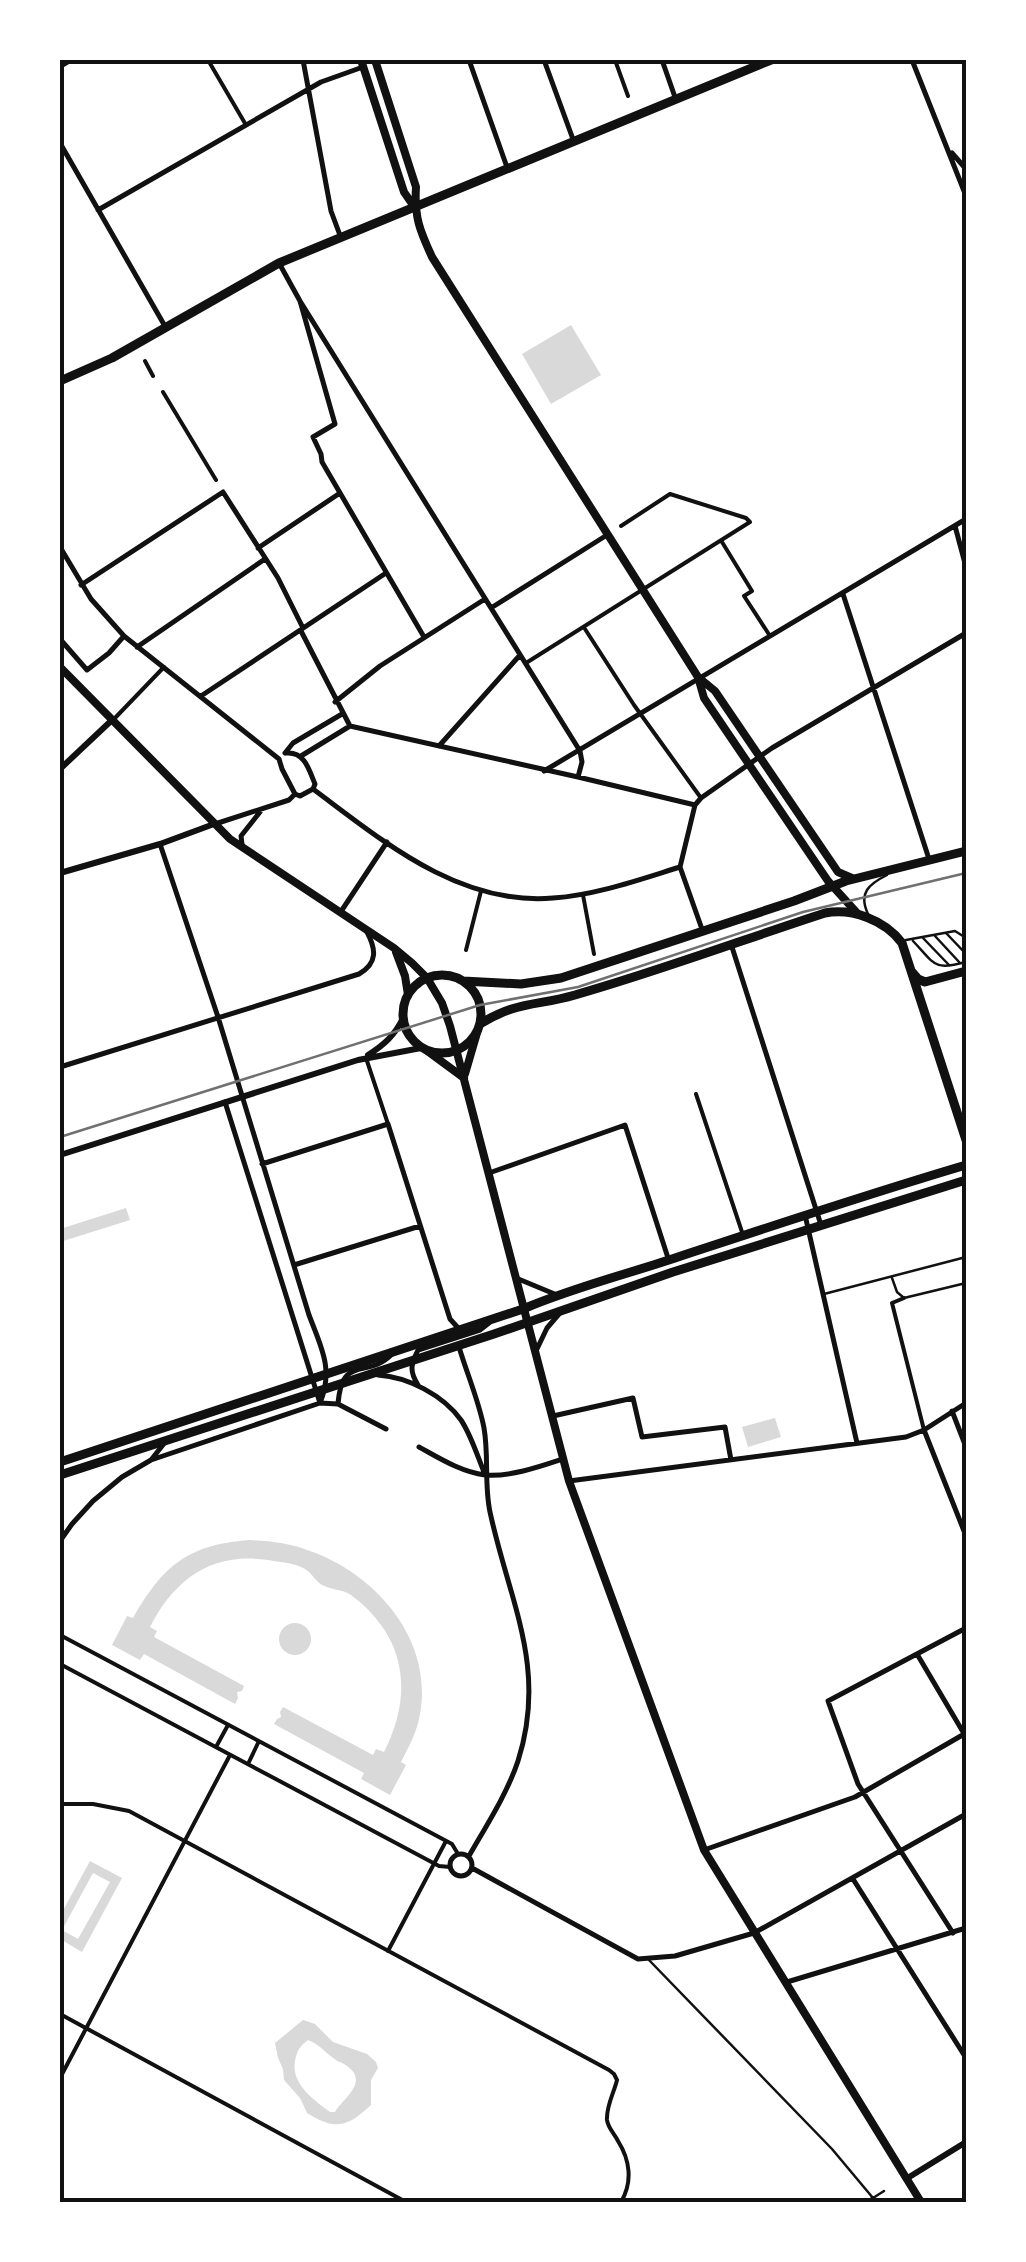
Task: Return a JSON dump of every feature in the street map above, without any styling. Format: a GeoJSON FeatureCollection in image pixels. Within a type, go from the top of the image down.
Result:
{"type":"FeatureCollection","features":[{"type":"Feature","properties":{"kind":"main road"},"geometry":{"type":"LineString","coordinates":[[60,382],[112,358],[279,264],[771,60]]}},
{"type":"Feature","properties":{"kind":"main road"},"geometry":{"type":"LineString","coordinates":[[377,61],[416,187],[418,227],[432,257],[698,678],[704,698],[832,886],[858,914]]}},
{"type":"Feature","properties":{"kind":"main road"},"geometry":{"type":"LineString","coordinates":[[362,63],[404,192],[415,208]]}},
{"type":"Feature","properties":{"kind":"main road"},"geometry":{"type":"LineString","coordinates":[[60,667],[214,824],[246,851],[394,948],[426,978],[442,1002],[569,1481],[704,1850],[922,2202]]}},
{"type":"Feature","properties":{"kind":"main road"},"geometry":{"type":"LineString","coordinates":[[698,678],[715,691],[838,872],[855,878]]}},
{"type":"Feature","properties":{"kind":"main road"},"geometry":{"type":"LineString","coordinates":[[464,1078],[412,1039],[403,1018],[408,995],[426,978],[444,975],[464,981],[520,984],[561,978],[855,878],[964,853]]}},
{"type":"Feature","properties":{"kind":"main road"},"geometry":{"type":"LineString","coordinates":[[424,1049],[447,1054],[457,1051],[502,1010],[572,996],[825,913],[858,914],[899,939],[966,1140]]}},
{"type":"Feature","properties":{"kind":"main road"},"geometry":{"type":"LineString","coordinates":[[394,948],[408,995]]}},
{"type":"Feature","properties":{"kind":"main road"},"geometry":{"type":"LineString","coordinates":[[910,970],[925,982],[964,965]]}},
{"type":"Feature","properties":{"kind":"main road"},"geometry":{"type":"LineString","coordinates":[[464,981],[478,999],[482,1014],[464,1078]]}},
{"type":"Feature","properties":{"kind":"main road"},"geometry":{"type":"LineString","coordinates":[[60,1462],[557,1295],[966,1165]]}},
{"type":"Feature","properties":{"kind":"main road"},"geometry":{"type":"LineString","coordinates":[[60,1476],[673,1272],[966,1180]]}},
{"type":"Feature","properties":{"kind":"street"},"geometry":{"type":"LineString","coordinates":[[60,67],[72,60]]}},
{"type":"Feature","properties":{"kind":"street"},"geometry":{"type":"LineString","coordinates":[[208,60],[246,124]]}},
{"type":"Feature","properties":{"kind":"street"},"geometry":{"type":"LineString","coordinates":[[303,60],[330,210],[341,238]]}},
{"type":"Feature","properties":{"kind":"street"},"geometry":{"type":"LineString","coordinates":[[469,60],[508,170]]}},
{"type":"Feature","properties":{"kind":"street"},"geometry":{"type":"LineString","coordinates":[[544,60],[574,142]]}},
{"type":"Feature","properties":{"kind":"street"},"geometry":{"type":"LineString","coordinates":[[615,60],[628,96]]}},
{"type":"Feature","properties":{"kind":"street"},"geometry":{"type":"LineString","coordinates":[[662,60],[676,100]]}},
{"type":"Feature","properties":{"kind":"street"},"geometry":{"type":"LineString","coordinates":[[912,60],[966,196]]}},
{"type":"Feature","properties":{"kind":"street"},"geometry":{"type":"LineString","coordinates":[[98,210],[308,89],[362,63]]}},
{"type":"Feature","properties":{"kind":"street"},"geometry":{"type":"LineString","coordinates":[[60,142],[166,328]]}},
{"type":"Feature","properties":{"kind":"street"},"geometry":{"type":"LineString","coordinates":[[947,147],[966,169]]}},
{"type":"Feature","properties":{"kind":"street"},"geometry":{"type":"LineString","coordinates":[[279,264],[580,750],[578,777]]}},
{"type":"Feature","properties":{"kind":"street"},"geometry":{"type":"LineString","coordinates":[[300,301],[335,424],[313,437],[322,462],[424,637]]}},
{"type":"Feature","properties":{"kind":"street"},"geometry":{"type":"LineString","coordinates":[[145,361],[153,376]]}},
{"type":"Feature","properties":{"kind":"street"},"geometry":{"type":"LineString","coordinates":[[163,392],[216,480]]}},
{"type":"Feature","properties":{"kind":"street"},"geometry":{"type":"LineString","coordinates":[[81,585],[222,490],[278,578],[350,726],[695,805]]}},
{"type":"Feature","properties":{"kind":"street"},"geometry":{"type":"LineString","coordinates":[[258,548],[340,492]]}},
{"type":"Feature","properties":{"kind":"street"},"geometry":{"type":"LineString","coordinates":[[526,663],[750,522],[670,494],[621,526]]}},
{"type":"Feature","properties":{"kind":"street"},"geometry":{"type":"LineString","coordinates":[[544,771],[966,519]]}},
{"type":"Feature","properties":{"kind":"street"},"geometry":{"type":"LineString","coordinates":[[955,526],[966,568]]}},
{"type":"Feature","properties":{"kind":"street"},"geometry":{"type":"LineString","coordinates":[[492,608],[608,534]]}},
{"type":"Feature","properties":{"kind":"street"},"geometry":{"type":"LineString","coordinates":[[721,540],[752,591],[744,596],[770,636]]}},
{"type":"Feature","properties":{"kind":"street"},"geometry":{"type":"LineString","coordinates":[[60,547],[81,585],[124,636],[279,759],[295,794],[300,796],[314,789]]}},
{"type":"Feature","properties":{"kind":"street"},"geometry":{"type":"LineString","coordinates":[[137,647],[265,559]]}},
{"type":"Feature","properties":{"kind":"street"},"geometry":{"type":"LineString","coordinates":[[200,696],[386,573]]}},
{"type":"Feature","properties":{"kind":"street"},"geometry":{"type":"LineString","coordinates":[[843,593],[924,849],[931,860]]}},
{"type":"Feature","properties":{"kind":"street"},"geometry":{"type":"LineString","coordinates":[[336,702],[380,666],[486,598]]}},
{"type":"Feature","properties":{"kind":"street"},"geometry":{"type":"LineString","coordinates":[[584,627],[701,798]]}},
{"type":"Feature","properties":{"kind":"street"},"geometry":{"type":"LineString","coordinates":[[702,932],[680,867],[695,805],[701,798],[759,757],[966,634]]}},
{"type":"Feature","properties":{"kind":"street"},"geometry":{"type":"LineString","coordinates":[[60,639],[86,670],[124,636]]}},
{"type":"Feature","properties":{"kind":"street"},"geometry":{"type":"LineString","coordinates":[[438,746],[520,654]]}},
{"type":"Feature","properties":{"kind":"street"},"geometry":{"type":"LineString","coordinates":[[60,769],[164,667]]}},
{"type":"Feature","properties":{"kind":"street"},"geometry":{"type":"LineString","coordinates":[[279,759],[293,744],[342,714]]}},
{"type":"Feature","properties":{"kind":"street"},"geometry":{"type":"LineString","coordinates":[[301,756],[350,726]]}},
{"type":"Feature","properties":{"kind":"street"},"geometry":{"type":"LineString","coordinates":[[285,753],[301,756],[314,789]]}},
{"type":"Feature","properties":{"kind":"street"},"geometry":{"type":"LineString","coordinates":[[314,789],[427,869],[481,891],[550,899],[583,894],[680,867]]}},
{"type":"Feature","properties":{"kind":"street"},"geometry":{"type":"LineString","coordinates":[[60,873],[160,844],[289,800],[295,794]]}},
{"type":"Feature","properties":{"kind":"street"},"geometry":{"type":"LineString","coordinates":[[246,851],[241,836],[262,809]]}},
{"type":"Feature","properties":{"kind":"street"},"geometry":{"type":"LineString","coordinates":[[340,913],[387,842]]}},
{"type":"Feature","properties":{"kind":"street"},"geometry":{"type":"LineString","coordinates":[[160,844],[326,1361],[320,1403]]}},
{"type":"Feature","properties":{"kind":"street"},"geometry":{"type":"LineString","coordinates":[[466,950],[481,891]]}},
{"type":"Feature","properties":{"kind":"street"},"geometry":{"type":"LineString","coordinates":[[583,894],[594,954]]}},
{"type":"Feature","properties":{"kind":"street"},"geometry":{"type":"LineString","coordinates":[[60,1067],[360,974],[374,958],[374,946],[365,929]]}},
{"type":"Feature","properties":{"kind":"street"},"geometry":{"type":"LineString","coordinates":[[731,944],[821,1225]]}},
{"type":"Feature","properties":{"kind":"street"},"geometry":{"type":"LineString","coordinates":[[362,1059],[398,1030],[403,1018]]}},
{"type":"Feature","properties":{"kind":"street"},"geometry":{"type":"LineString","coordinates":[[60,1155],[362,1059],[424,1049]]}},
{"type":"Feature","properties":{"kind":"street"},"geometry":{"type":"LineString","coordinates":[[362,1059],[388,1124],[450,1318],[460,1330]]}},
{"type":"Feature","properties":{"kind":"street"},"geometry":{"type":"LineString","coordinates":[[696,1094],[743,1236]]}},
{"type":"Feature","properties":{"kind":"street"},"geometry":{"type":"LineString","coordinates":[[225,1102],[312,1378],[321,1390]]}},
{"type":"Feature","properties":{"kind":"street"},"geometry":{"type":"LineString","coordinates":[[262,1164],[388,1124]]}},
{"type":"Feature","properties":{"kind":"street"},"geometry":{"type":"LineString","coordinates":[[489,1172],[626,1125],[673,1272]]}},
{"type":"Feature","properties":{"kind":"street"},"geometry":{"type":"LineString","coordinates":[[805,1215],[856,1443]]}},
{"type":"Feature","properties":{"kind":"street"},"geometry":{"type":"LineString","coordinates":[[294,1266],[421,1226]]}},
{"type":"Feature","properties":{"kind":"street"},"geometry":{"type":"LineString","coordinates":[[516,1278],[557,1295]]}},
{"type":"Feature","properties":{"kind":"street"},"geometry":{"type":"LineString","coordinates":[[904,1298],[892,1304],[924,1430],[966,1536]]}},
{"type":"Feature","properties":{"kind":"street"},"geometry":{"type":"LineString","coordinates":[[535,1354],[547,1328],[562,1310]]}},
{"type":"Feature","properties":{"kind":"street"},"geometry":{"type":"LineString","coordinates":[[420,1387],[412,1376],[412,1361],[418,1350],[480,1330],[496,1318]]}},
{"type":"Feature","properties":{"kind":"street"},"geometry":{"type":"LineString","coordinates":[[459,1345],[484,1425],[490,1512],[527,1649],[530,1674],[530,1700],[518,1764],[469,1856],[472,1868],[638,1959],[675,1956],[754,1933],[966,1814]]}},
{"type":"Feature","properties":{"kind":"street"},"geometry":{"type":"LineString","coordinates":[[338,1404],[340,1384],[346,1374],[387,1360],[394,1352]]}},
{"type":"Feature","properties":{"kind":"street"},"geometry":{"type":"LineString","coordinates":[[370,1374],[399,1377],[420,1387],[458,1416],[485,1475]]}},
{"type":"Feature","properties":{"kind":"street"},"geometry":{"type":"LineString","coordinates":[[552,1416],[633,1398],[642,1437],[725,1427],[730,1460]]}},
{"type":"Feature","properties":{"kind":"street"},"geometry":{"type":"LineString","coordinates":[[60,1540],[82,1511],[122,1477],[151,1460],[184,1448],[320,1403],[338,1404],[386,1429]]}},
{"type":"Feature","properties":{"kind":"street"},"geometry":{"type":"LineString","coordinates":[[569,1481],[906,1437],[966,1403]]}},
{"type":"Feature","properties":{"kind":"street"},"geometry":{"type":"LineString","coordinates":[[952,1411],[966,1447]]}},
{"type":"Feature","properties":{"kind":"street"},"geometry":{"type":"LineString","coordinates":[[151,1460],[167,1440]]}},
{"type":"Feature","properties":{"kind":"street"},"geometry":{"type":"LineString","coordinates":[[418,1447],[454,1466],[485,1475],[563,1460]]}},
{"type":"Feature","properties":{"kind":"street"},"geometry":{"type":"LineString","coordinates":[[954,1932],[863,1792],[828,1702],[966,1628]]}},
{"type":"Feature","properties":{"kind":"street"},"geometry":{"type":"LineString","coordinates":[[60,1635],[452,1844],[458,1854],[469,1856]]}},
{"type":"Feature","properties":{"kind":"street"},"geometry":{"type":"LineString","coordinates":[[704,1850],[855,1797],[965,1735],[918,1654]]}},
{"type":"Feature","properties":{"kind":"street"},"geometry":{"type":"LineString","coordinates":[[60,1664],[434,1864],[450,1867],[460,1876],[472,1868]]}},
{"type":"Feature","properties":{"kind":"street"},"geometry":{"type":"LineString","coordinates":[[216,1747],[228,1725]]}},
{"type":"Feature","properties":{"kind":"street"},"geometry":{"type":"LineString","coordinates":[[248,1764],[259,1741]]}},
{"type":"Feature","properties":{"kind":"street"},"geometry":{"type":"LineString","coordinates":[[60,2078],[230,1755]]}},
{"type":"Feature","properties":{"kind":"street"},"geometry":{"type":"LineString","coordinates":[[60,1804],[93,1804],[129,1811],[612,2072],[617,2080],[608,2108],[608,2125],[628,2164],[628,2186],[623,2200],[632,2202]]}},
{"type":"Feature","properties":{"kind":"street"},"geometry":{"type":"LineString","coordinates":[[388,1951],[446,1841]]}},
{"type":"Feature","properties":{"kind":"street"},"geometry":{"type":"LineString","coordinates":[[450,1867],[458,1854]]}},
{"type":"Feature","properties":{"kind":"street"},"geometry":{"type":"LineString","coordinates":[[852,1878],[966,2058]]}},
{"type":"Feature","properties":{"kind":"street"},"geometry":{"type":"LineString","coordinates":[[787,1982],[966,1928]]}},
{"type":"Feature","properties":{"kind":"street"},"geometry":{"type":"LineString","coordinates":[[60,2014],[406,2202]]}},
{"type":"Feature","properties":{"kind":"street"},"geometry":{"type":"LineString","coordinates":[[906,2179],[966,2142]]}},
{"type":"Feature","properties":{"kind":"lane"},"geometry":{"type":"LineString","coordinates":[[872,920],[864,906],[865,890],[873,882],[907,867]]}},
{"type":"Feature","properties":{"kind":"lane"},"geometry":{"type":"LineString","coordinates":[[899,939],[954,931],[966,938]]}},
{"type":"Feature","properties":{"kind":"lane"},"geometry":{"type":"LineString","coordinates":[[946,933],[966,954]]}},
{"type":"Feature","properties":{"kind":"lane"},"geometry":{"type":"LineString","coordinates":[[934,936],[964,965]]}},
{"type":"Feature","properties":{"kind":"lane"},"geometry":{"type":"LineString","coordinates":[[923,938],[950,966]]}},
{"type":"Feature","properties":{"kind":"lane"},"geometry":{"type":"LineString","coordinates":[[912,940],[936,965],[964,965]]}},
{"type":"Feature","properties":{"kind":"lane"},"geometry":{"type":"LineString","coordinates":[[822,1295],[966,1257]]}},
{"type":"Feature","properties":{"kind":"lane"},"geometry":{"type":"LineString","coordinates":[[892,1276],[897,1292],[904,1298],[966,1282]]}},
{"type":"Feature","properties":{"kind":"lane"},"geometry":{"type":"LineString","coordinates":[[647,1958],[832,2149],[872,2201],[884,2191]]}},
{"type":"Feature","properties":{"kind":"shaded area"},"geometry":{"type":"Polygon","coordinates":[[[571,325],[601,375],[551,404],[522,354],[571,325]]]}},
{"type":"Feature","properties":{"kind":"shaded area"},"geometry":{"type":"Polygon","coordinates":[[[126,1208],[130,1220],[60,1242],[60,1229],[126,1208]]]}},
{"type":"Feature","properties":{"kind":"shaded area"},"geometry":{"type":"Polygon","coordinates":[[[775,1418],[781,1437],[748,1447],[742,1427],[775,1418]]]}},
{"type":"Feature","properties":{"kind":"shaded area"},"geometry":{"type":"Polygon","coordinates":[[[249,1540],[295,1546],[335,1562],[379,1595],[410,1639],[419,1664],[419,1719],[401,1762],[406,1765],[390,1795],[361,1779],[364,1773],[274,1724],[283,1707],[373,1755],[376,1749],[384,1752],[399,1708],[399,1667],[384,1629],[351,1595],[322,1585],[305,1569],[248,1559],[212,1565],[197,1572],[171,1595],[150,1627],[157,1631],[154,1637],[244,1686],[237,1692],[235,1704],[144,1654],[140,1660],[112,1645],[127,1616],[133,1618],[155,1585],[179,1561],[209,1547],[249,1540]]]}},
{"type":"Feature","properties":{"kind":"shaded area"},"geometry":{"type":"Polygon","coordinates":[[[295,1623],[306,1628],[311,1639],[306,1650],[295,1655],[284,1650],[279,1639],[284,1628],[295,1623]]]}},
{"type":"Feature","properties":{"kind":"shaded area"},"geometry":{"type":"Polygon","coordinates":[[[90,1861],[122,1878],[82,1952],[60,1939],[60,1916],[90,1861]],[[93,1873],[62,1930],[78,1939],[110,1882],[93,1873]]]}},
{"type":"Feature","properties":{"kind":"shaded area"},"geometry":{"type":"Polygon","coordinates":[[[303,2020],[315,2024],[333,2042],[367,2054],[378,2068],[371,2080],[371,2105],[341,2124],[307,2113],[284,2080],[275,2043],[303,2020]],[[308,2040],[298,2051],[296,2077],[310,2096],[335,2112],[353,2089],[356,2077],[308,2040]]]}},
{"type":"Feature","properties":{"kind":"tram line"},"geometry":{"type":"LineString","coordinates":[[60,1137],[480,1005],[578,987],[803,912],[966,873]]}}]}
